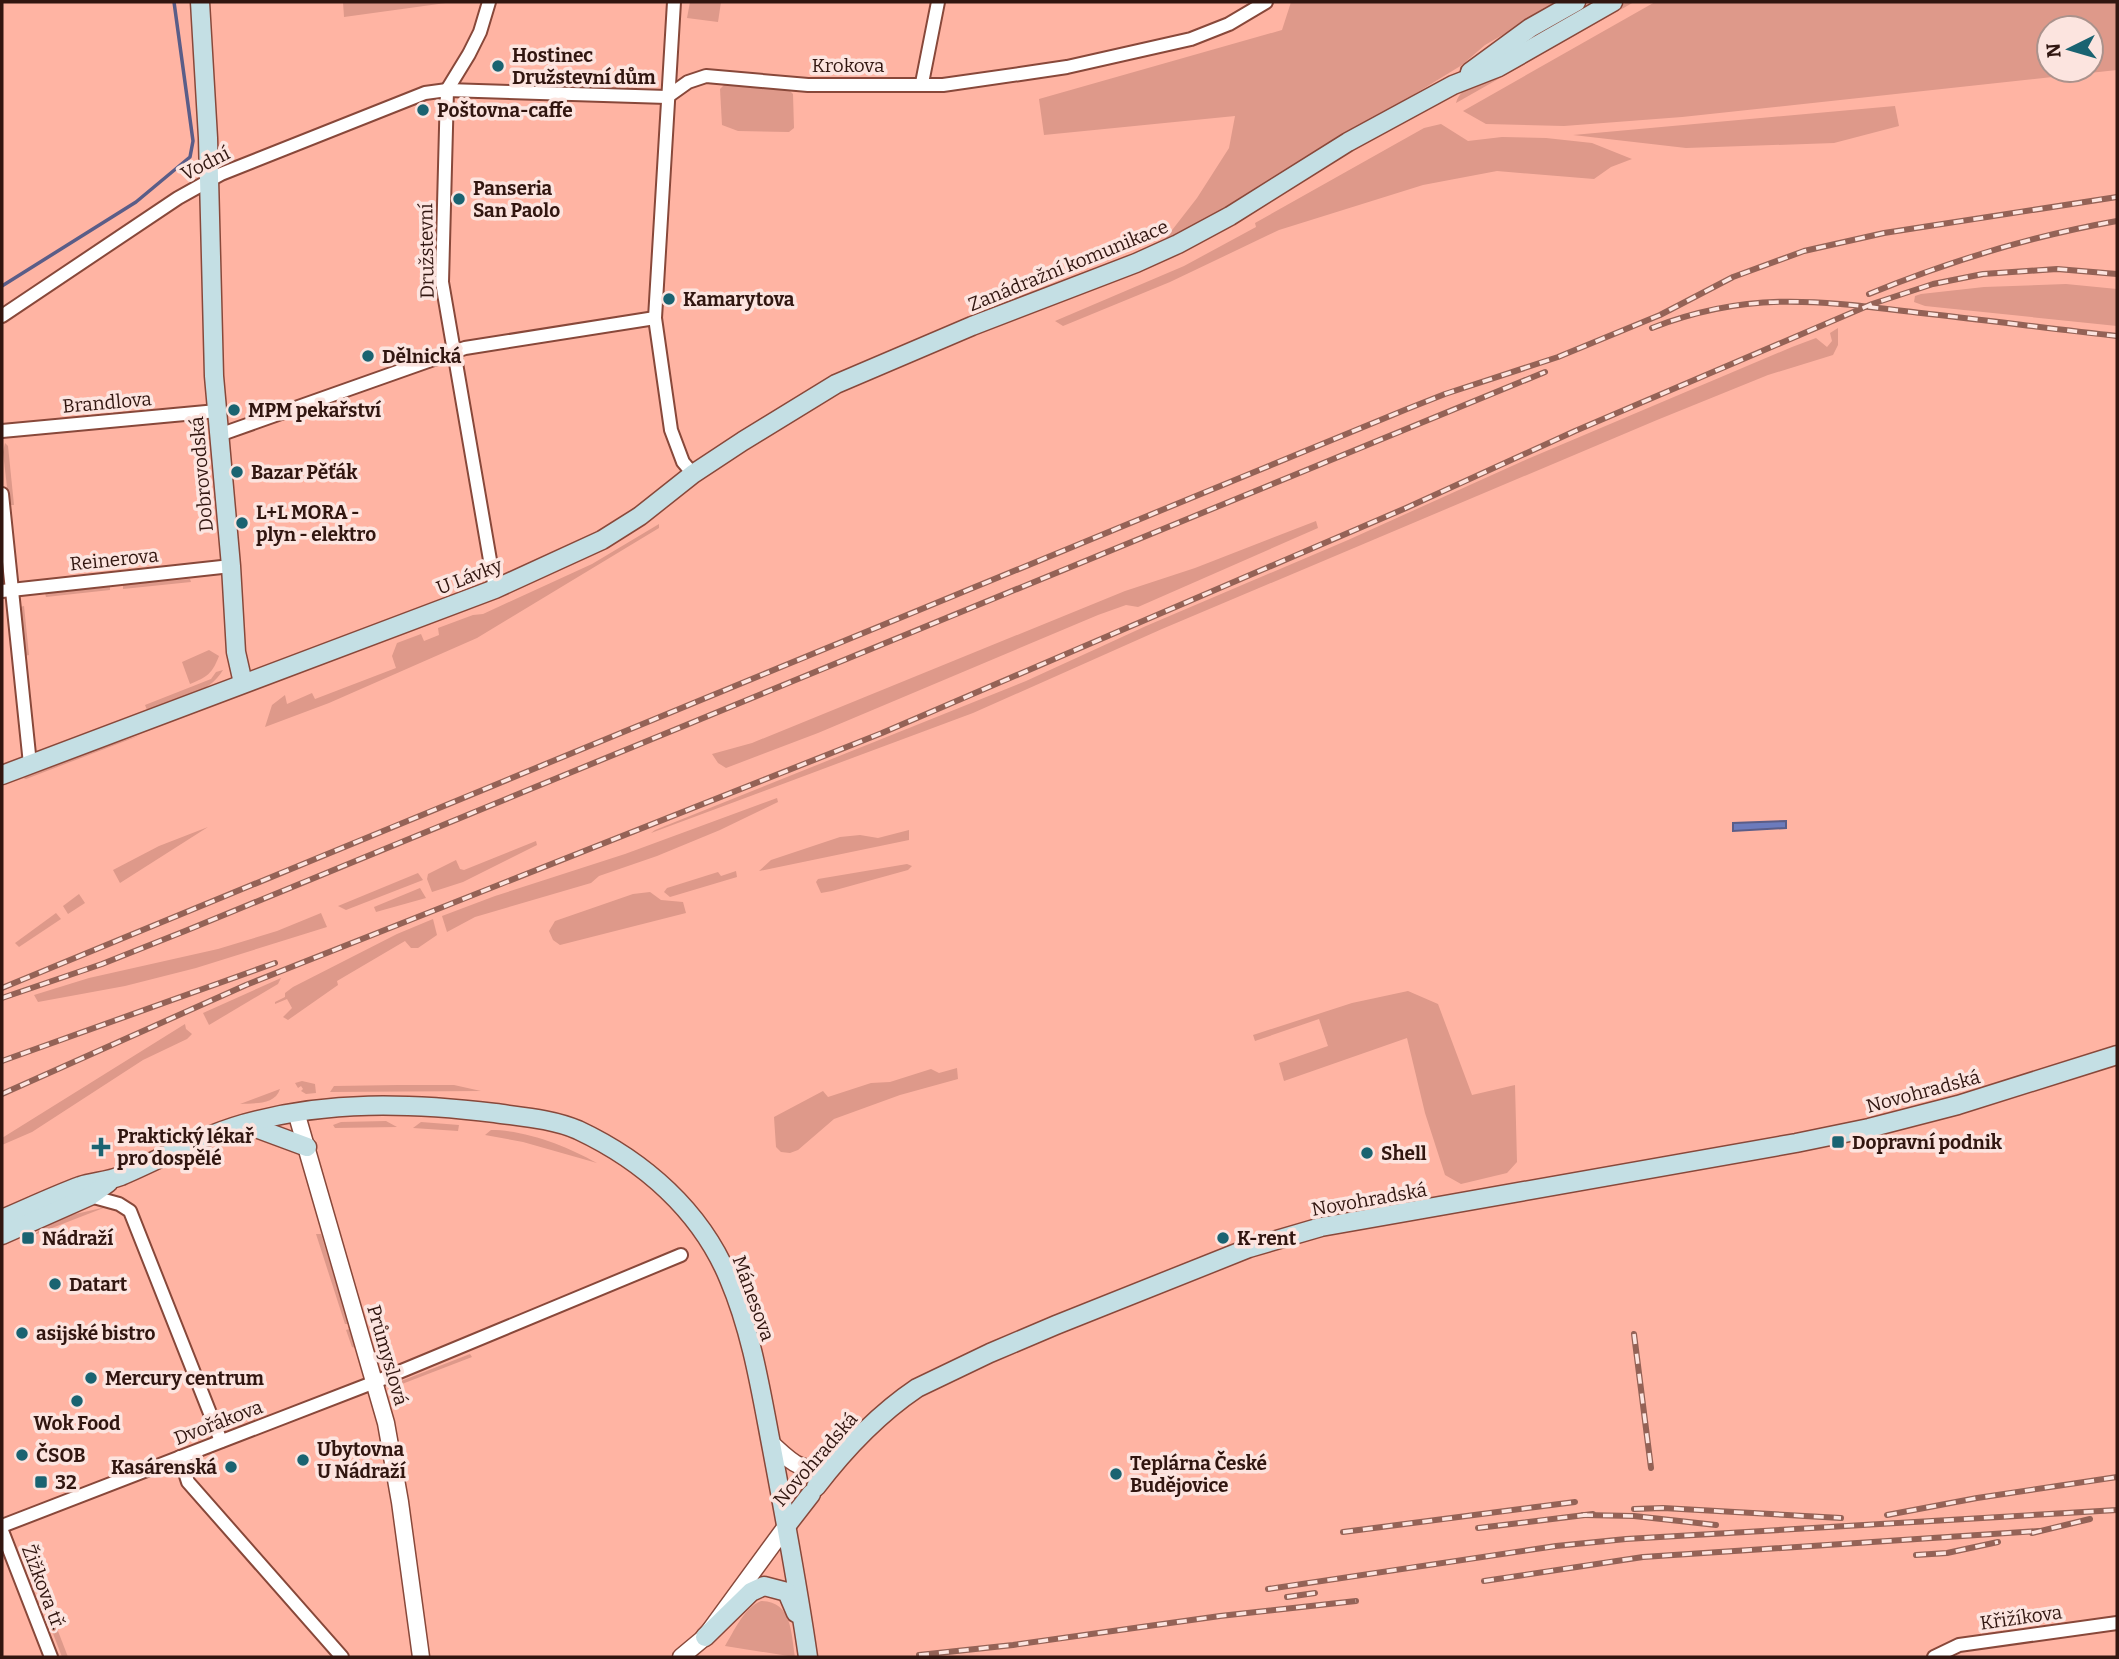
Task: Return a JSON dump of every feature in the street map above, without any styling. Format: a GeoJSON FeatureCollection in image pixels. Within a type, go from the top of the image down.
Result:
{"type":"FeatureCollection","features":[{"type":"Feature","properties":{"kind":"main road","name":"Dobrovodská"},"geometry":{"type":"LineString","coordinates":[[200,2],[217,411],[236,652],[243,683]]}},
{"type":"Feature","properties":{"kind":"main road","name":"Zanádražní komunikace"},"geometry":{"type":"LineString","coordinates":[[1453,85],[1530,28],[1576,2]]}},
{"type":"Feature","properties":{"kind":"main road","name":"Zanádražní komunikace"},"geometry":{"type":"LineString","coordinates":[[693,474],[804,402],[846,379],[1178,244],[1240,210],[1348,142],[1453,85],[1499,67],[1613,2]]}},
{"type":"Feature","properties":{"kind":"main road","name":"U Lávky"},"geometry":{"type":"LineString","coordinates":[[243,683],[495,589],[602,540],[640,516],[693,474]]}},
{"type":"Feature","properties":{"kind":"main road"},"geometry":{"type":"LineString","coordinates":[[2,775],[243,683]]}},
{"type":"Feature","properties":{"kind":"main road","name":"Novohradská"},"geometry":{"type":"LineString","coordinates":[[787,1525],[832,1466],[869,1427],[917,1388],[1034,1334],[1263,1244],[1333,1224],[1440,1207],[1869,1128],[1958,1105],[2117,1055]]}},
{"type":"Feature","properties":{"kind":"main road","name":"Mánesova"},"geometry":{"type":"LineString","coordinates":[[117,1177],[220,1132],[245,1124],[296,1112],[360,1104],[433,1105],[544,1120],[576,1130],[633,1161],[675,1195],[705,1233],[729,1278],[746,1327],[771,1443],[808,1657]]}},
{"type":"Feature","properties":{"kind":"main road"},"geometry":{"type":"LineString","coordinates":[[245,1124],[307,1147]]}},
{"type":"Feature","properties":{"kind":"main road"},"geometry":{"type":"LineString","coordinates":[[2,1235],[90,1196],[117,1177]]}},
{"type":"Feature","properties":{"kind":"main road"},"geometry":{"type":"LineString","coordinates":[[2,1219],[82,1185],[117,1177]]}},
{"type":"Feature","properties":{"kind":"main road"},"geometry":{"type":"LineString","coordinates":[[705,1637],[751,1591],[764,1586],[787,1592],[805,1632]]}},
{"type":"Feature","properties":{"kind":"street","name":"Družstevní"},"geometry":{"type":"LineString","coordinates":[[489,2],[480,32],[447,90],[442,282],[495,589]]}},
{"type":"Feature","properties":{"kind":"street"},"geometry":{"type":"LineString","coordinates":[[674,2],[655,318],[671,430],[683,462],[693,474]]}},
{"type":"Feature","properties":{"kind":"street"},"geometry":{"type":"LineString","coordinates":[[922,83],[938,2]]}},
{"type":"Feature","properties":{"kind":"street","name":"Krokova"},"geometry":{"type":"LineString","coordinates":[[667,97],[688,82],[706,76],[808,85],[960,84],[1079,64],[1191,38],[1229,24],[1242,8],[1266,2]]}},
{"type":"Feature","properties":{"kind":"street","name":"Vodní"},"geometry":{"type":"LineString","coordinates":[[2,316],[178,198],[221,174],[413,97],[447,90]]}},
{"type":"Feature","properties":{"kind":"street"},"geometry":{"type":"LineString","coordinates":[[447,90],[667,97]]}},
{"type":"Feature","properties":{"kind":"street"},"geometry":{"type":"LineString","coordinates":[[219,435],[474,346],[655,318]]}},
{"type":"Feature","properties":{"kind":"street","name":"Brandlova"},"geometry":{"type":"LineString","coordinates":[[2,431],[217,411]]}},
{"type":"Feature","properties":{"kind":"street"},"geometry":{"type":"LineString","coordinates":[[2,494],[6,590],[30,764]]}},
{"type":"Feature","properties":{"kind":"street","name":"Reinerova"},"geometry":{"type":"LineString","coordinates":[[6,590],[231,566]]}},
{"type":"Feature","properties":{"kind":"street","name":"Průmyslová"},"geometry":{"type":"LineString","coordinates":[[296,1112],[388,1434],[421,1657]]}},
{"type":"Feature","properties":{"kind":"street"},"geometry":{"type":"LineString","coordinates":[[90,1196],[118,1204],[131,1211],[220,1441]]}},
{"type":"Feature","properties":{"kind":"street","name":"Dvořákova"},"geometry":{"type":"LineString","coordinates":[[2,1528],[374,1382],[681,1255]]}},
{"type":"Feature","properties":{"kind":"street"},"geometry":{"type":"LineString","coordinates":[[771,1443],[799,1467],[812,1470],[832,1466]]}},
{"type":"Feature","properties":{"kind":"street"},"geometry":{"type":"LineString","coordinates":[[180,1457],[188,1482],[342,1657]]}},
{"type":"Feature","properties":{"kind":"street","name":"Novohradská"},"geometry":{"type":"LineString","coordinates":[[681,1657],[705,1637],[787,1525]]}},
{"type":"Feature","properties":{"kind":"street","name":"Žižkova tř."},"geometry":{"type":"LineString","coordinates":[[2,1528],[51,1657]]}},
{"type":"Feature","properties":{"kind":"street","name":"Křižíkova"},"geometry":{"type":"LineString","coordinates":[[1934,1657],[1959,1645],[2117,1623]]}},
{"type":"Feature","properties":{"kind":"shaded area"},"geometry":{"type":"Polygon","coordinates":[[[343,2],[453,2],[344,17],[343,2]]]}},
{"type":"Feature","properties":{"kind":"shaded area"},"geometry":{"type":"Polygon","coordinates":[[[690,2],[721,2],[718,22],[687,18],[690,2]]]}},
{"type":"Feature","properties":{"kind":"shaded area"},"geometry":{"type":"Polygon","coordinates":[[[1291,2],[1560,2],[1485,45],[1462,65],[1232,206],[1162,243],[1197,198],[1229,148],[1235,116],[1044,135],[1039,99],[1282,30],[1291,2]]]}},
{"type":"Feature","properties":{"kind":"shaded area"},"geometry":{"type":"Polygon","coordinates":[[[1627,2],[1634,2],[1456,103],[1463,91],[1469,87],[1535,57],[1627,2]]]}},
{"type":"Feature","properties":{"kind":"shaded area"},"geometry":{"type":"Polygon","coordinates":[[[1655,2],[2117,2],[2117,70],[2105,71],[2105,14],[2035,14],[2035,79],[1682,117],[1564,126],[1486,124],[1463,111],[1655,2]]]}},
{"type":"Feature","properties":{"kind":"shaded area"},"geometry":{"type":"Polygon","coordinates":[[[725,84],[788,89],[793,94],[794,128],[789,132],[738,131],[722,125],[720,89],[725,84]]]}},
{"type":"Feature","properties":{"kind":"shaded area"},"geometry":{"type":"Polygon","coordinates":[[[1895,106],[1899,126],[1834,143],[1686,148],[1573,135],[1895,106]]]}},
{"type":"Feature","properties":{"kind":"shaded area"},"geometry":{"type":"Polygon","coordinates":[[[1441,124],[1468,141],[1502,137],[1592,143],[1632,159],[1611,167],[1594,179],[1497,171],[1423,185],[1279,230],[1170,282],[1063,326],[1055,321],[1184,266],[1424,128],[1441,124]]]}},
{"type":"Feature","properties":{"kind":"shaded area"},"geometry":{"type":"Polygon","coordinates":[[[2066,284],[2117,289],[2117,326],[1925,306],[1914,302],[1915,296],[1921,294],[1984,287],[2066,284]]]}},
{"type":"Feature","properties":{"kind":"shaded area"},"geometry":{"type":"Polygon","coordinates":[[[1838,328],[1838,345],[1833,355],[1768,375],[1657,420],[1162,629],[973,713],[651,833],[1026,681],[1523,461],[1792,347],[1816,338],[1827,347],[1832,341],[1830,333],[1838,328]]]}},
{"type":"Feature","properties":{"kind":"shaded area"},"geometry":{"type":"Polygon","coordinates":[[[5,443],[8,446],[14,505],[9,505],[3,452],[5,443]]]}},
{"type":"Feature","properties":{"kind":"shaded area"},"geometry":{"type":"Polygon","coordinates":[[[1316,521],[1318,528],[1138,607],[1126,605],[1098,615],[818,733],[726,768],[718,763],[712,754],[752,743],[1125,591],[1195,568],[1316,521]]]}},
{"type":"Feature","properties":{"kind":"shaded area"},"geometry":{"type":"Polygon","coordinates":[[[659,524],[659,528],[477,638],[329,703],[265,727],[272,705],[285,695],[287,704],[312,693],[315,699],[396,668],[392,656],[397,643],[421,634],[424,641],[439,635],[438,628],[483,614],[592,564],[659,524]]]}},
{"type":"Feature","properties":{"kind":"shaded area"},"geometry":{"type":"Polygon","coordinates":[[[190,579],[191,582],[123,589],[123,585],[190,579]]]}},
{"type":"Feature","properties":{"kind":"shaded area"},"geometry":{"type":"Polygon","coordinates":[[[110,587],[110,590],[46,597],[45,593],[110,587]]]}},
{"type":"Feature","properties":{"kind":"shaded area"},"geometry":{"type":"Polygon","coordinates":[[[24,606],[29,655],[24,656],[20,607],[24,606]]]}},
{"type":"Feature","properties":{"kind":"shaded area"},"geometry":{"type":"Polygon","coordinates":[[[209,650],[219,656],[214,667],[205,677],[190,684],[182,662],[209,650]]]}},
{"type":"Feature","properties":{"kind":"shaded area"},"geometry":{"type":"Polygon","coordinates":[[[223,670],[200,691],[170,704],[147,710],[145,705],[211,679],[216,672],[223,670]]]}},
{"type":"Feature","properties":{"kind":"shaded area"},"geometry":{"type":"Polygon","coordinates":[[[141,735],[26,779],[23,778],[103,747],[141,735]]]}},
{"type":"Feature","properties":{"kind":"shaded area"},"geometry":{"type":"Polygon","coordinates":[[[777,798],[778,802],[720,830],[599,876],[591,883],[475,917],[447,932],[442,916],[625,854],[777,798]]]}},
{"type":"Feature","properties":{"kind":"shaded area"},"geometry":{"type":"Polygon","coordinates":[[[208,827],[120,883],[113,870],[159,846],[208,827]]]}},
{"type":"Feature","properties":{"kind":"shaded area"},"geometry":{"type":"Polygon","coordinates":[[[909,830],[909,840],[759,871],[771,860],[840,837],[860,835],[878,838],[909,830]]]}},
{"type":"Feature","properties":{"kind":"shaded area"},"geometry":{"type":"Polygon","coordinates":[[[536,841],[537,845],[463,882],[432,892],[428,874],[456,860],[460,869],[464,870],[536,841]]]}},
{"type":"Feature","properties":{"kind":"shaded area"},"geometry":{"type":"Polygon","coordinates":[[[907,864],[912,866],[908,870],[832,891],[821,893],[816,882],[818,879],[907,864]]]}},
{"type":"Feature","properties":{"kind":"shaded area"},"geometry":{"type":"Polygon","coordinates":[[[736,871],[737,877],[670,897],[664,892],[667,888],[718,872],[721,876],[736,871]]]}},
{"type":"Feature","properties":{"kind":"shaded area"},"geometry":{"type":"Polygon","coordinates":[[[418,873],[423,880],[346,910],[338,906],[418,873]]]}},
{"type":"Feature","properties":{"kind":"shaded area"},"geometry":{"type":"Polygon","coordinates":[[[420,888],[426,898],[376,912],[374,907],[420,888]]]}},
{"type":"Feature","properties":{"kind":"shaded area"},"geometry":{"type":"Polygon","coordinates":[[[650,892],[661,900],[683,902],[686,913],[560,945],[553,940],[549,931],[555,921],[633,894],[650,892]]]}},
{"type":"Feature","properties":{"kind":"shaded area"},"geometry":{"type":"Polygon","coordinates":[[[79,894],[85,903],[68,914],[63,906],[79,894]]]}},
{"type":"Feature","properties":{"kind":"shaded area"},"geometry":{"type":"Polygon","coordinates":[[[56,913],[61,919],[19,947],[15,943],[56,913]]]}},
{"type":"Feature","properties":{"kind":"shaded area"},"geometry":{"type":"Polygon","coordinates":[[[321,913],[327,927],[196,968],[125,986],[38,1002],[34,995],[89,978],[218,949],[277,931],[321,913]]]}},
{"type":"Feature","properties":{"kind":"shaded area"},"geometry":{"type":"Polygon","coordinates":[[[433,919],[437,935],[418,948],[411,948],[405,941],[337,981],[338,985],[288,1020],[283,1017],[292,1008],[287,999],[275,1004],[293,987],[397,934],[433,919]]]}},
{"type":"Feature","properties":{"kind":"shaded area"},"geometry":{"type":"Polygon","coordinates":[[[281,978],[278,984],[209,1025],[203,1013],[281,978]]]}},
{"type":"Feature","properties":{"kind":"shaded area"},"geometry":{"type":"Polygon","coordinates":[[[1408,991],[1438,1004],[1472,1095],[1515,1085],[1517,1162],[1507,1173],[1461,1184],[1445,1175],[1425,1113],[1407,1038],[1284,1081],[1279,1063],[1328,1046],[1319,1019],[1255,1041],[1253,1035],[1352,1003],[1408,991]]]}},
{"type":"Feature","properties":{"kind":"shaded area"},"geometry":{"type":"Polygon","coordinates":[[[185,1024],[192,1034],[187,1039],[143,1060],[32,1132],[2,1145],[2,1138],[185,1024]]]}},
{"type":"Feature","properties":{"kind":"shaded area"},"geometry":{"type":"Polygon","coordinates":[[[957,1068],[958,1079],[900,1095],[834,1119],[798,1150],[781,1152],[776,1147],[774,1117],[823,1091],[828,1097],[871,1083],[890,1082],[931,1069],[939,1073],[957,1068]]]}},
{"type":"Feature","properties":{"kind":"shaded area"},"geometry":{"type":"Polygon","coordinates":[[[302,1081],[315,1084],[316,1093],[306,1094],[301,1091],[301,1086],[298,1088],[295,1083],[302,1081]]]}},
{"type":"Feature","properties":{"kind":"shaded area"},"geometry":{"type":"Polygon","coordinates":[[[454,1085],[481,1091],[330,1092],[334,1086],[454,1085]]]}},
{"type":"Feature","properties":{"kind":"shaded area"},"geometry":{"type":"Polygon","coordinates":[[[280,1089],[269,1101],[240,1104],[280,1089]]]}},
{"type":"Feature","properties":{"kind":"shaded area"},"geometry":{"type":"Polygon","coordinates":[[[386,1121],[397,1127],[335,1128],[333,1125],[341,1122],[386,1121]]]}},
{"type":"Feature","properties":{"kind":"shaded area"},"geometry":{"type":"Polygon","coordinates":[[[421,1122],[459,1125],[458,1131],[413,1128],[421,1122]]]}},
{"type":"Feature","properties":{"kind":"shaded area"},"geometry":{"type":"Polygon","coordinates":[[[491,1130],[546,1140],[597,1163],[523,1142],[485,1135],[491,1130]]]}},
{"type":"Feature","properties":{"kind":"shaded area"},"geometry":{"type":"Polygon","coordinates":[[[106,1207],[34,1235],[47,1223],[58,1218],[106,1207]]]}},
{"type":"Feature","properties":{"kind":"shaded area"},"geometry":{"type":"Polygon","coordinates":[[[316,1234],[321,1234],[356,1348],[352,1347],[346,1330],[349,1329],[348,1324],[345,1324],[316,1234]]]}},
{"type":"Feature","properties":{"kind":"shaded area"},"geometry":{"type":"Polygon","coordinates":[[[470,1354],[472,1357],[402,1384],[401,1381],[470,1354]]]}},
{"type":"Feature","properties":{"kind":"shaded area"},"geometry":{"type":"Polygon","coordinates":[[[26,1548],[68,1657],[62,1657],[21,1550],[26,1548]]]}},
{"type":"Feature","properties":{"kind":"shaded area"},"geometry":{"type":"Polygon","coordinates":[[[761,1601],[771,1602],[784,1612],[791,1629],[795,1657],[725,1646],[745,1614],[761,1601]]]}},
{"type":"Feature","properties":{"kind":"water"},"geometry":{"type":"Polygon","coordinates":[[[1786,821],[1786,828],[1733,831],[1733,823],[1786,821]]]}},
{"type":"Feature","properties":{"kind":"waterway"},"geometry":{"type":"LineString","coordinates":[[2,286],[136,202],[190,157],[193,141],[174,2]]}},
{"type":"Feature","properties":{"kind":"railway"},"geometry":{"type":"LineString","coordinates":[[2,988],[1407,409],[1558,357],[1660,315],[1733,277],[1804,251],[1884,233],[2117,197]]}},
{"type":"Feature","properties":{"kind":"railway"},"geometry":{"type":"LineString","coordinates":[[1869,294],[1991,251],[2053,234],[2117,221]]}},
{"type":"Feature","properties":{"kind":"railway"},"geometry":{"type":"LineString","coordinates":[[2,1094],[246,985],[882,733],[1872,304],[1933,284],[1983,274],[2057,269],[2117,274]]}},
{"type":"Feature","properties":{"kind":"railway"},"geometry":{"type":"LineString","coordinates":[[1652,328],[1721,308],[1754,303],[1817,302],[2117,336]]}},
{"type":"Feature","properties":{"kind":"railway"},"geometry":{"type":"LineString","coordinates":[[2,998],[102,964],[185,931],[1545,372]]}},
{"type":"Feature","properties":{"kind":"railway"},"geometry":{"type":"LineString","coordinates":[[2,1061],[275,963]]}},
{"type":"Feature","properties":{"kind":"railway"},"geometry":{"type":"LineString","coordinates":[[1634,1334],[1651,1468]]}},
{"type":"Feature","properties":{"kind":"railway"},"geometry":{"type":"LineString","coordinates":[[1887,1515],[1977,1498],[2117,1477]]}},
{"type":"Feature","properties":{"kind":"railway"},"geometry":{"type":"LineString","coordinates":[[1343,1532],[1575,1502]]}},
{"type":"Feature","properties":{"kind":"railway"},"geometry":{"type":"LineString","coordinates":[[1634,1509],[1663,1508],[1841,1518]]}},
{"type":"Feature","properties":{"kind":"railway"},"geometry":{"type":"LineString","coordinates":[[1268,1589],[1556,1546],[1626,1539],[2117,1510]]}},
{"type":"Feature","properties":{"kind":"railway"},"geometry":{"type":"LineString","coordinates":[[1478,1528],[1593,1514]]}},
{"type":"Feature","properties":{"kind":"railway"},"geometry":{"type":"LineString","coordinates":[[1583,1515],[1634,1516],[1716,1525]]}},
{"type":"Feature","properties":{"kind":"railway"},"geometry":{"type":"LineString","coordinates":[[2032,1533],[2090,1519]]}},
{"type":"Feature","properties":{"kind":"railway"},"geometry":{"type":"LineString","coordinates":[[1484,1581],[1643,1557],[2039,1531]]}},
{"type":"Feature","properties":{"kind":"railway"},"geometry":{"type":"LineString","coordinates":[[1916,1555],[1947,1553],[1998,1542]]}},
{"type":"Feature","properties":{"kind":"railway"},"geometry":{"type":"LineString","coordinates":[[1287,1597],[1315,1593]]}},
{"type":"Feature","properties":{"kind":"railway"},"geometry":{"type":"LineString","coordinates":[[919,1655],[1356,1601]]}},
{"type":"Feature","properties":{"kind":"place","name":"Hostinec Družstevní dům"},"geometry":{"type":"Point","coordinates":[498,66]}},
{"type":"Feature","properties":{"kind":"place","name":"Poštovna-caffe"},"geometry":{"type":"Point","coordinates":[423,110]}},
{"type":"Feature","properties":{"kind":"place","name":"Panseria San Paolo"},"geometry":{"type":"Point","coordinates":[459,199]}},
{"type":"Feature","properties":{"kind":"place","name":"Kamarytova"},"geometry":{"type":"Point","coordinates":[669,299]}},
{"type":"Feature","properties":{"kind":"place","name":"Dělnická"},"geometry":{"type":"Point","coordinates":[368,356]}},
{"type":"Feature","properties":{"kind":"place","name":"MPM pekařství"},"geometry":{"type":"Point","coordinates":[234,410]}},
{"type":"Feature","properties":{"kind":"place","name":"Bazar Pěťák"},"geometry":{"type":"Point","coordinates":[237,472]}},
{"type":"Feature","properties":{"kind":"place","name":"L+L MORA - plyn - elektro"},"geometry":{"type":"Point","coordinates":[242,523]}},
{"type":"Feature","properties":{"kind":"place","name":"Dopravní podnik"},"geometry":{"type":"Point","coordinates":[1838,1142]}},
{"type":"Feature","properties":{"kind":"place","name":"Praktický lékař pro dospělé"},"geometry":{"type":"Point","coordinates":[101,1147]}},
{"type":"Feature","properties":{"kind":"place","name":"Shell"},"geometry":{"type":"Point","coordinates":[1367,1153]}},
{"type":"Feature","properties":{"kind":"place","name":"Nádraží"},"geometry":{"type":"Point","coordinates":[28,1238]}},
{"type":"Feature","properties":{"kind":"place","name":"K-rent"},"geometry":{"type":"Point","coordinates":[1223,1238]}},
{"type":"Feature","properties":{"kind":"place","name":"Datart"},"geometry":{"type":"Point","coordinates":[55,1284]}},
{"type":"Feature","properties":{"kind":"place","name":"asijské bistro"},"geometry":{"type":"Point","coordinates":[22,1333]}},
{"type":"Feature","properties":{"kind":"place","name":"Mercury centrum"},"geometry":{"type":"Point","coordinates":[91,1378]}},
{"type":"Feature","properties":{"kind":"place","name":"Wok Food"},"geometry":{"type":"Point","coordinates":[77,1401]}},
{"type":"Feature","properties":{"kind":"place","name":"ČSOB"},"geometry":{"type":"Point","coordinates":[22,1455]}},
{"type":"Feature","properties":{"kind":"place","name":"Ubytovna U Nádraží"},"geometry":{"type":"Point","coordinates":[303,1460]}},
{"type":"Feature","properties":{"kind":"place","name":"Kasárenská"},"geometry":{"type":"Point","coordinates":[231,1467]}},
{"type":"Feature","properties":{"kind":"place","name":"Teplárna České Budějovice"},"geometry":{"type":"Point","coordinates":[1116,1474]}},
{"type":"Feature","properties":{"kind":"place","name":"32"},"geometry":{"type":"Point","coordinates":[41,1482]}}]}
